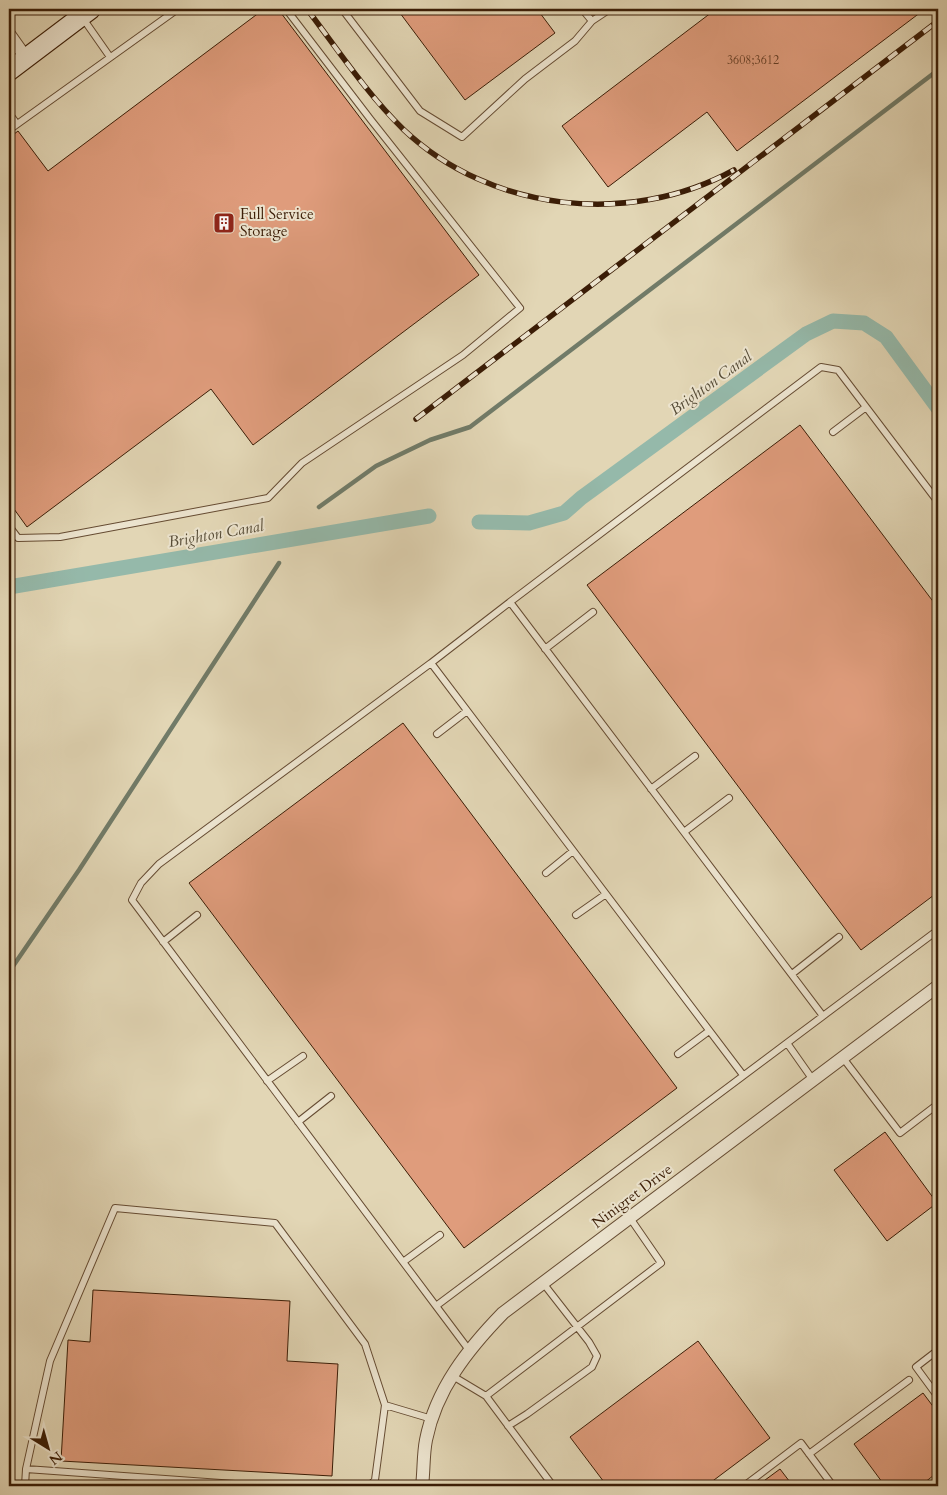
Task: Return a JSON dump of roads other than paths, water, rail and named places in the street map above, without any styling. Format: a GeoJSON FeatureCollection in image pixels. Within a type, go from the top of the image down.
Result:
{"type":"FeatureCollection","features":[{"type":"Feature","properties":{"kind":"street"},"geometry":{"type":"LineString","coordinates":[[9,71],[86,12]]}},
{"type":"Feature","properties":{"kind":"street"},"geometry":{"type":"LineString","coordinates":[[9,34],[26,58]]}},
{"type":"Feature","properties":{"kind":"street","name":"Ninigret Drive"},"geometry":{"type":"LineString","coordinates":[[422,1486],[426,1441],[440,1398],[452,1375],[469,1350],[503,1313],[938,986]]}},
{"type":"Feature","properties":{"kind":"lane"},"geometry":{"type":"LineString","coordinates":[[9,130],[175,9]]}},
{"type":"Feature","properties":{"kind":"lane"},"geometry":{"type":"LineString","coordinates":[[9,526],[18,538],[60,537],[268,498],[302,463],[463,356],[520,308],[286,9]]}},
{"type":"Feature","properties":{"kind":"lane"},"geometry":{"type":"LineString","coordinates":[[342,9],[420,111],[462,137],[525,79],[575,41],[592,21],[610,9]]}},
{"type":"Feature","properties":{"kind":"lane"},"geometry":{"type":"LineString","coordinates":[[582,9],[592,21]]}},
{"type":"Feature","properties":{"kind":"lane"},"geometry":{"type":"LineString","coordinates":[[86,12],[110,57]]}},
{"type":"Feature","properties":{"kind":"lane"},"geometry":{"type":"LineString","coordinates":[[9,113],[17,124]]}},
{"type":"Feature","properties":{"kind":"lane"},"geometry":{"type":"LineString","coordinates":[[469,1350],[132,900],[142,883],[159,864],[431,663],[821,367],[838,370],[938,502]]}},
{"type":"Feature","properties":{"kind":"lane"},"geometry":{"type":"LineString","coordinates":[[833,432],[866,407]]}},
{"type":"Feature","properties":{"kind":"lane"},"geometry":{"type":"LineString","coordinates":[[510,602],[823,1016]]}},
{"type":"Feature","properties":{"kind":"lane"},"geometry":{"type":"LineString","coordinates":[[545,649],[593,612]]}},
{"type":"Feature","properties":{"kind":"lane"},"geometry":{"type":"LineString","coordinates":[[431,663],[743,1076]]}},
{"type":"Feature","properties":{"kind":"lane"},"geometry":{"type":"LineString","coordinates":[[437,734],[467,711]]}},
{"type":"Feature","properties":{"kind":"lane"},"geometry":{"type":"LineString","coordinates":[[651,789],[695,756]]}},
{"type":"Feature","properties":{"kind":"lane"},"geometry":{"type":"LineString","coordinates":[[684,832],[729,798]]}},
{"type":"Feature","properties":{"kind":"lane"},"geometry":{"type":"LineString","coordinates":[[546,872],[574,851]]}},
{"type":"Feature","properties":{"kind":"lane"},"geometry":{"type":"LineString","coordinates":[[576,915],[606,894]]}},
{"type":"Feature","properties":{"kind":"lane"},"geometry":{"type":"LineString","coordinates":[[163,942],[197,915]]}},
{"type":"Feature","properties":{"kind":"lane"},"geometry":{"type":"LineString","coordinates":[[436,1306],[938,930]]}},
{"type":"Feature","properties":{"kind":"lane"},"geometry":{"type":"LineString","coordinates":[[792,974],[839,937]]}},
{"type":"Feature","properties":{"kind":"lane"},"geometry":{"type":"LineString","coordinates":[[678,1054],[709,1030]]}},
{"type":"Feature","properties":{"kind":"lane"},"geometry":{"type":"LineString","coordinates":[[787,1043],[813,1080]]}},
{"type":"Feature","properties":{"kind":"lane"},"geometry":{"type":"LineString","coordinates":[[267,1081],[302,1056]]}},
{"type":"Feature","properties":{"kind":"lane"},"geometry":{"type":"LineString","coordinates":[[843,1058],[900,1133],[938,1104]]}},
{"type":"Feature","properties":{"kind":"lane"},"geometry":{"type":"LineString","coordinates":[[298,1122],[330,1096]]}},
{"type":"Feature","properties":{"kind":"lane"},"geometry":{"type":"LineString","coordinates":[[25,1486],[26,1469],[50,1361],[115,1208],[275,1223],[365,1344],[384,1405],[375,1480],[369,1486]]}},
{"type":"Feature","properties":{"kind":"lane"},"geometry":{"type":"LineString","coordinates":[[486,1396],[661,1263],[630,1218]]}},
{"type":"Feature","properties":{"kind":"lane"},"geometry":{"type":"LineString","coordinates":[[403,1262],[440,1235]]}},
{"type":"Feature","properties":{"kind":"lane"},"geometry":{"type":"LineString","coordinates":[[508,1426],[592,1367],[597,1356],[589,1342],[543,1283]]}},
{"type":"Feature","properties":{"kind":"lane"},"geometry":{"type":"LineString","coordinates":[[938,1350],[916,1367],[938,1397]]}},
{"type":"Feature","properties":{"kind":"lane"},"geometry":{"type":"LineString","coordinates":[[452,1375],[486,1396],[553,1486]]}},
{"type":"Feature","properties":{"kind":"lane"},"geometry":{"type":"LineString","coordinates":[[809,1454],[909,1380]]}},
{"type":"Feature","properties":{"kind":"lane"},"geometry":{"type":"LineString","coordinates":[[384,1405],[432,1419]]}},
{"type":"Feature","properties":{"kind":"lane"},"geometry":{"type":"LineString","coordinates":[[744,1486],[801,1443],[833,1486]]}},
{"type":"Feature","properties":{"kind":"lane"},"geometry":{"type":"LineString","coordinates":[[26,1469],[262,1486]]}},
{"type":"Feature","properties":{"kind":"waterway"},"geometry":{"type":"LineString","coordinates":[[319,507],[376,466],[430,440],[470,427],[938,70]]}},
{"type":"Feature","properties":{"kind":"waterway","name":"Brighton Canal"},"geometry":{"type":"LineString","coordinates":[[479,522],[529,523],[564,513],[581,498],[806,334],[833,321],[864,323],[886,337],[938,408]]}},
{"type":"Feature","properties":{"kind":"waterway","name":"Brighton Canal"},"geometry":{"type":"LineString","coordinates":[[9,587],[429,516]]}},
{"type":"Feature","properties":{"kind":"waterway"},"geometry":{"type":"LineString","coordinates":[[9,972],[79,870],[279,563]]}},
{"type":"Feature","properties":{"kind":"railway"},"geometry":{"type":"LineString","coordinates":[[307,9],[365,87],[404,130],[439,158],[478,179],[519,194],[563,202],[607,204],[651,199],[694,188],[734,170]]}},
{"type":"Feature","properties":{"kind":"railway"},"geometry":{"type":"LineString","coordinates":[[416,419],[938,21]]}},
{"type":"Feature","properties":{"kind":"place","name":"Full Service Storage"},"geometry":{"type":"Point","coordinates":[224,223]}}]}
